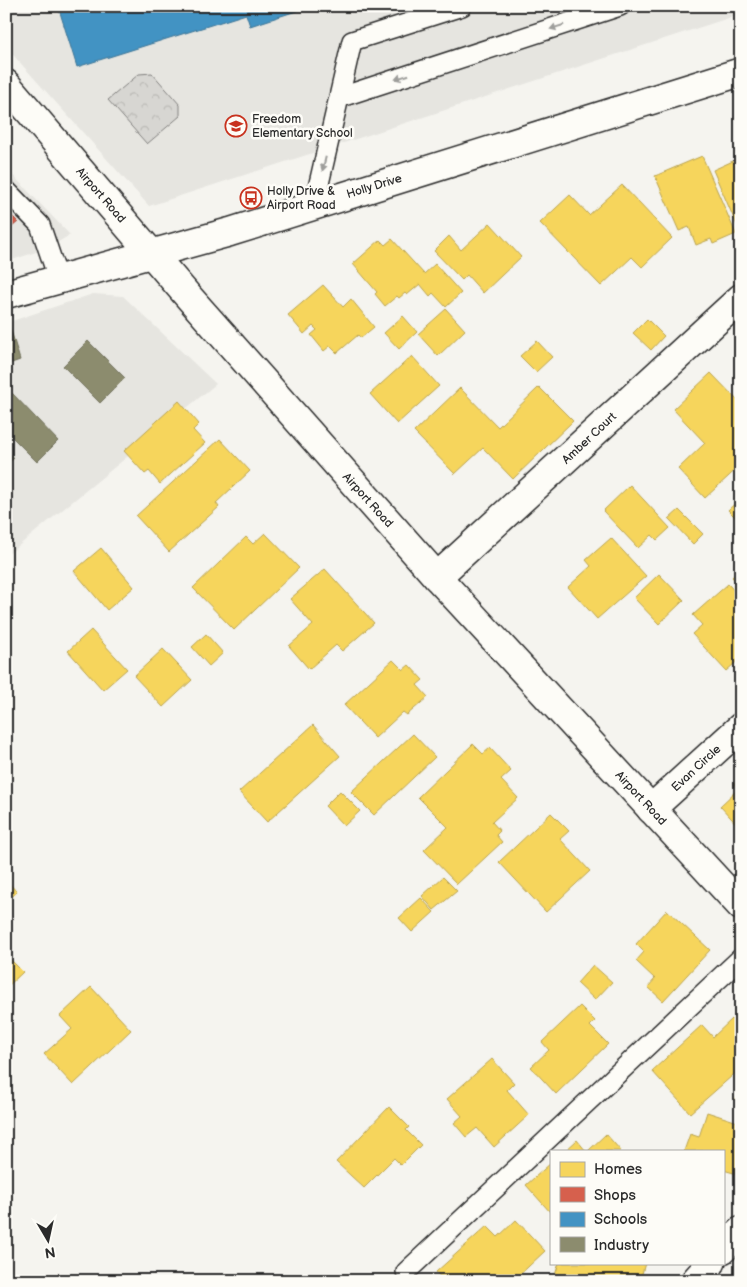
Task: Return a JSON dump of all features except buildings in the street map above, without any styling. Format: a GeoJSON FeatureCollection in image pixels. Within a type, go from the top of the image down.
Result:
{"type":"FeatureCollection","features":[{"type":"Feature","properties":{"kind":"street","name":"Holly Drive"},"geometry":{"type":"LineString","coordinates":[[6,294],[58,278],[152,255],[741,72]]}},
{"type":"Feature","properties":{"kind":"street","name":"Airport Road"},"geometry":{"type":"LineString","coordinates":[[6,84],[152,255],[437,577],[741,906]]}},
{"type":"Feature","properties":{"kind":"street","name":"Amber Court"},"geometry":{"type":"LineString","coordinates":[[437,577],[741,298]]}},
{"type":"Feature","properties":{"kind":"street","name":"Evan Circle"},"geometry":{"type":"LineString","coordinates":[[651,809],[741,726]]}},
{"type":"Feature","properties":{"kind":"street"},"geometry":{"type":"LineString","coordinates":[[724,1248],[741,1231]]}},
{"type":"Feature","properties":{"kind":"street"},"geometry":{"type":"LineString","coordinates":[[695,1281],[710,1264]]}},
{"type":"Feature","properties":{"kind":"lane"},"geometry":{"type":"LineString","coordinates":[[314,205],[341,97],[352,41],[462,6]]}},
{"type":"Feature","properties":{"kind":"lane"},"geometry":{"type":"LineString","coordinates":[[341,97],[620,6]]}},
{"type":"Feature","properties":{"kind":"lane"},"geometry":{"type":"LineString","coordinates":[[6,190],[40,225],[58,278]]}},
{"type":"Feature","properties":{"kind":"lane"},"geometry":{"type":"LineString","coordinates":[[406,1272],[741,958]]}},
{"type":"Feature","properties":{"kind":"shaded area","name":"Freedom Elementary School"},"geometry":{"type":"Polygon","coordinates":[[[6,6],[741,6],[741,14],[149,206],[6,47],[6,6]]]}},
{"type":"Feature","properties":{"kind":"shaded area"},"geometry":{"type":"Polygon","coordinates":[[[6,168],[70,235],[48,248],[6,262],[6,168]]]}},
{"type":"Feature","properties":{"kind":"shaded area"},"geometry":{"type":"Polygon","coordinates":[[[93,294],[123,296],[216,384],[6,556],[6,323],[93,294]]]}},
{"type":"Feature","properties":{"kind":"green space"},"geometry":{"type":"Polygon","coordinates":[[[152,73],[180,105],[180,116],[147,144],[108,100],[139,74],[152,73]]]}},
{"type":"Feature","properties":{"kind":"place","name":"Freedom Elementary School"},"geometry":{"type":"Point","coordinates":[236,126]}},
{"type":"Feature","properties":{"kind":"place","name":"Holly Drive & Airport Road"},"geometry":{"type":"Point","coordinates":[251,198]}}]}
